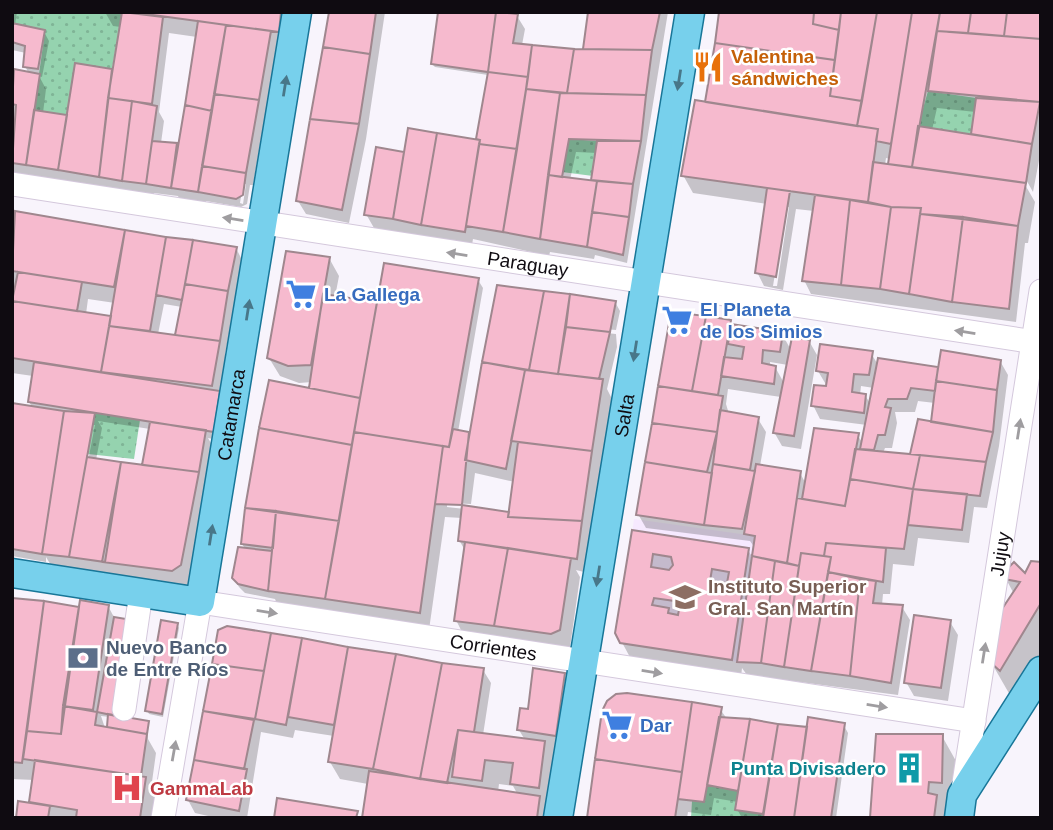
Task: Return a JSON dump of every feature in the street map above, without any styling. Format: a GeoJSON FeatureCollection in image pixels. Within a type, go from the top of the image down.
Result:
{"type":"FeatureCollection","features":[{"type":"Feature","properties":{"kind":"main road","name":"Catamarca"},"geometry":{"type":"LineString","coordinates":[[200,602],[297,12]]}},
{"type":"Feature","properties":{"kind":"main road","name":"Salta"},"geometry":{"type":"LineString","coordinates":[[558,818],[690,12]]}},
{"type":"Feature","properties":{"kind":"main road","name":"Corrientes"},"geometry":{"type":"LineString","coordinates":[[12,573],[200,602]]}},
{"type":"Feature","properties":{"kind":"main road"},"geometry":{"type":"LineString","coordinates":[[960,807],[1041,671]]}},
{"type":"Feature","properties":{"kind":"street","name":"Paraguay"},"geometry":{"type":"LineString","coordinates":[[12,184],[1037,343]]}},
{"type":"Feature","properties":{"kind":"street","name":"Jujuy"},"geometry":{"type":"LineString","coordinates":[[960,807],[1037,343],[1041,291]]}},
{"type":"Feature","properties":{"kind":"street"},"geometry":{"type":"LineString","coordinates":[[124,709],[141,593]]}},
{"type":"Feature","properties":{"kind":"street","name":"Corrientes"},"geometry":{"type":"LineString","coordinates":[[200,602],[974,721]]}},
{"type":"Feature","properties":{"kind":"street","name":"Catamarca"},"geometry":{"type":"LineString","coordinates":[[163,818],[200,602]]}},
{"type":"Feature","properties":{"kind":"shaded area","name":"Instituto Superior Gral. San Martín"},"geometry":{"type":"Polygon","coordinates":[[[634,519],[755,536],[737,662],[620,643],[618,638],[634,519]]]}},
{"type":"Feature","properties":{"kind":"green space"},"geometry":{"type":"Polygon","coordinates":[[[12,12],[122,12],[112,69],[75,64],[67,115],[34,110],[45,31],[12,23],[12,12]]]}},
{"type":"Feature","properties":{"kind":"green space"},"geometry":{"type":"Polygon","coordinates":[[[928,91],[976,98],[971,134],[918,126],[928,91]]]}},
{"type":"Feature","properties":{"kind":"green space"},"geometry":{"type":"Polygon","coordinates":[[[569,139],[597,141],[593,176],[562,172],[569,139]]]}},
{"type":"Feature","properties":{"kind":"green space"},"geometry":{"type":"Polygon","coordinates":[[[95,413],[140,420],[134,459],[88,454],[95,413]]]}},
{"type":"Feature","properties":{"kind":"green space"},"geometry":{"type":"Polygon","coordinates":[[[707,785],[738,791],[735,810],[763,814],[763,818],[691,818],[692,801],[704,802],[707,785]]]}},
{"type":"Feature","properties":{"kind":"building"},"geometry":{"type":"Polygon","coordinates":[[[122,12],[163,17],[152,104],[108,98],[122,12]]]}},
{"type":"Feature","properties":{"kind":"building"},"geometry":{"type":"Polygon","coordinates":[[[131,12],[281,12],[279,32],[131,12]]]}},
{"type":"Feature","properties":{"kind":"building"},"geometry":{"type":"Polygon","coordinates":[[[329,12],[376,12],[370,54],[323,47],[329,12]]]}},
{"type":"Feature","properties":{"kind":"building"},"geometry":{"type":"Polygon","coordinates":[[[438,12],[496,12],[488,72],[431,64],[438,12]]]}},
{"type":"Feature","properties":{"kind":"building"},"geometry":{"type":"Polygon","coordinates":[[[496,12],[518,14],[513,43],[532,45],[528,77],[488,72],[496,12]]]}},
{"type":"Feature","properties":{"kind":"building"},"geometry":{"type":"Polygon","coordinates":[[[588,12],[660,12],[652,50],[583,49],[588,12]]]}},
{"type":"Feature","properties":{"kind":"building"},"geometry":{"type":"Polygon","coordinates":[[[719,12],[814,13],[813,24],[839,30],[835,60],[715,43],[719,12]]]}},
{"type":"Feature","properties":{"kind":"building"},"geometry":{"type":"Polygon","coordinates":[[[814,12],[841,12],[839,30],[813,24],[814,12]]]}},
{"type":"Feature","properties":{"kind":"building"},"geometry":{"type":"Polygon","coordinates":[[[841,12],[877,12],[862,101],[830,96],[841,12]]]}},
{"type":"Feature","properties":{"kind":"building"},"geometry":{"type":"Polygon","coordinates":[[[877,12],[912,12],[891,144],[876,141],[878,129],[857,126],[877,12]]]}},
{"type":"Feature","properties":{"kind":"building"},"geometry":{"type":"Polygon","coordinates":[[[912,12],[940,12],[912,167],[888,164],[912,12]]]}},
{"type":"Feature","properties":{"kind":"building"},"geometry":{"type":"Polygon","coordinates":[[[940,12],[971,12],[968,33],[937,31],[940,12]]]}},
{"type":"Feature","properties":{"kind":"building"},"geometry":{"type":"Polygon","coordinates":[[[971,12],[1007,12],[1004,36],[968,33],[971,12]]]}},
{"type":"Feature","properties":{"kind":"building"},"geometry":{"type":"Polygon","coordinates":[[[1007,12],[1041,12],[1041,39],[1004,36],[1007,12]]]}},
{"type":"Feature","properties":{"kind":"building"},"geometry":{"type":"Polygon","coordinates":[[[198,21],[226,25],[212,111],[185,105],[198,21]]]}},
{"type":"Feature","properties":{"kind":"building"},"geometry":{"type":"Polygon","coordinates":[[[12,23],[45,30],[38,69],[23,67],[25,46],[12,42],[12,23]]]}},
{"type":"Feature","properties":{"kind":"building"},"geometry":{"type":"Polygon","coordinates":[[[226,25],[271,31],[259,100],[214,94],[226,25]]]}},
{"type":"Feature","properties":{"kind":"building"},"geometry":{"type":"Polygon","coordinates":[[[937,31],[1041,39],[1040,102],[928,91],[937,31]]]}},
{"type":"Feature","properties":{"kind":"building"},"geometry":{"type":"Polygon","coordinates":[[[715,43],[835,60],[830,96],[862,101],[857,126],[705,102],[715,43]]]}},
{"type":"Feature","properties":{"kind":"building"},"geometry":{"type":"Polygon","coordinates":[[[532,45],[574,49],[567,93],[526,89],[532,45]]]}},
{"type":"Feature","properties":{"kind":"building"},"geometry":{"type":"Polygon","coordinates":[[[323,47],[370,54],[359,124],[310,119],[323,47]]]}},
{"type":"Feature","properties":{"kind":"building"},"geometry":{"type":"Polygon","coordinates":[[[574,49],[652,50],[646,95],[567,93],[574,49]]]}},
{"type":"Feature","properties":{"kind":"building"},"geometry":{"type":"Polygon","coordinates":[[[75,63],[112,69],[99,177],[58,170],[75,63]]]}},
{"type":"Feature","properties":{"kind":"building"},"geometry":{"type":"Polygon","coordinates":[[[14,69],[40,74],[26,165],[12,163],[16,105],[12,104],[14,69]]]}},
{"type":"Feature","properties":{"kind":"building"},"geometry":{"type":"Polygon","coordinates":[[[488,72],[528,77],[517,149],[479,144],[480,140],[476,139],[488,72]]]}},
{"type":"Feature","properties":{"kind":"building"},"geometry":{"type":"Polygon","coordinates":[[[526,89],[560,93],[540,239],[503,232],[526,89]]]}},
{"type":"Feature","properties":{"kind":"building"},"geometry":{"type":"Polygon","coordinates":[[[560,93],[646,95],[641,141],[569,139],[562,177],[548,175],[560,93]]]}},
{"type":"Feature","properties":{"kind":"building"},"geometry":{"type":"Polygon","coordinates":[[[214,94],[259,100],[246,173],[202,166],[214,94]]]}},
{"type":"Feature","properties":{"kind":"building"},"geometry":{"type":"Polygon","coordinates":[[[108,98],[132,101],[122,181],[99,177],[108,98]]]}},
{"type":"Feature","properties":{"kind":"building"},"geometry":{"type":"Polygon","coordinates":[[[976,98],[1040,102],[1032,144],[971,134],[976,98]]]}},
{"type":"Feature","properties":{"kind":"building"},"geometry":{"type":"Polygon","coordinates":[[[695,100],[878,129],[868,202],[681,176],[695,100]]]}},
{"type":"Feature","properties":{"kind":"building"},"geometry":{"type":"Polygon","coordinates":[[[132,101],[157,106],[146,184],[122,181],[132,101]]]}},
{"type":"Feature","properties":{"kind":"building"},"geometry":{"type":"Polygon","coordinates":[[[185,105],[212,111],[198,192],[171,188],[185,105]]]}},
{"type":"Feature","properties":{"kind":"building"},"geometry":{"type":"Polygon","coordinates":[[[34,110],[67,115],[58,170],[26,165],[34,110]]]}},
{"type":"Feature","properties":{"kind":"building"},"geometry":{"type":"Polygon","coordinates":[[[310,119],[359,124],[342,210],[296,201],[310,119]]]}},
{"type":"Feature","properties":{"kind":"building"},"geometry":{"type":"Polygon","coordinates":[[[918,126],[1032,144],[1026,183],[912,167],[918,126]]]}},
{"type":"Feature","properties":{"kind":"building"},"geometry":{"type":"Polygon","coordinates":[[[408,128],[437,133],[421,225],[393,219],[408,128]]]}},
{"type":"Feature","properties":{"kind":"building"},"geometry":{"type":"Polygon","coordinates":[[[437,133],[480,140],[465,232],[421,225],[437,133]]]}},
{"type":"Feature","properties":{"kind":"building"},"geometry":{"type":"Polygon","coordinates":[[[152,141],[177,143],[171,188],[146,184],[152,141]]]}},
{"type":"Feature","properties":{"kind":"building"},"geometry":{"type":"Polygon","coordinates":[[[597,141],[641,141],[633,184],[591,180],[597,141]]]}},
{"type":"Feature","properties":{"kind":"building"},"geometry":{"type":"Polygon","coordinates":[[[479,144],[517,149],[503,232],[466,226],[479,144]]]}},
{"type":"Feature","properties":{"kind":"building"},"geometry":{"type":"Polygon","coordinates":[[[376,147],[404,152],[393,219],[364,215],[376,147]]]}},
{"type":"Feature","properties":{"kind":"building"},"geometry":{"type":"Polygon","coordinates":[[[873,162],[1026,183],[1018,226],[920,214],[921,208],[891,207],[868,202],[873,162]]]}},
{"type":"Feature","properties":{"kind":"building"},"geometry":{"type":"Polygon","coordinates":[[[202,166],[246,173],[243,195],[236,199],[198,192],[202,166]]]}},
{"type":"Feature","properties":{"kind":"building"},"geometry":{"type":"Polygon","coordinates":[[[548,175],[597,181],[587,247],[540,239],[548,175]]]}},
{"type":"Feature","properties":{"kind":"building"},"geometry":{"type":"Polygon","coordinates":[[[597,181],[633,184],[629,217],[592,212],[597,181]]]}},
{"type":"Feature","properties":{"kind":"building"},"geometry":{"type":"Polygon","coordinates":[[[767,188],[790,191],[776,277],[755,273],[767,188]]]}},
{"type":"Feature","properties":{"kind":"building"},"geometry":{"type":"Polygon","coordinates":[[[815,195],[850,200],[841,285],[802,281],[815,195]]]}},
{"type":"Feature","properties":{"kind":"building"},"geometry":{"type":"Polygon","coordinates":[[[850,200],[891,207],[880,289],[841,285],[850,200]]]}},
{"type":"Feature","properties":{"kind":"building"},"geometry":{"type":"Polygon","coordinates":[[[891,207],[921,208],[909,294],[880,289],[891,207]]]}},
{"type":"Feature","properties":{"kind":"building"},"geometry":{"type":"Polygon","coordinates":[[[15,211],[125,230],[114,287],[12,271],[15,211]]]}},
{"type":"Feature","properties":{"kind":"building"},"geometry":{"type":"Polygon","coordinates":[[[592,212],[629,217],[623,255],[587,247],[592,212]]]}},
{"type":"Feature","properties":{"kind":"building"},"geometry":{"type":"Polygon","coordinates":[[[920,214],[963,217],[952,302],[909,294],[920,214]]]}},
{"type":"Feature","properties":{"kind":"building"},"geometry":{"type":"Polygon","coordinates":[[[963,217],[1018,226],[1009,309],[952,302],[963,217]]]}},
{"type":"Feature","properties":{"kind":"building"},"geometry":{"type":"Polygon","coordinates":[[[125,230],[166,237],[150,331],[109,326],[125,230]]]}},
{"type":"Feature","properties":{"kind":"building"},"geometry":{"type":"Polygon","coordinates":[[[166,237],[193,240],[182,300],[156,295],[166,237]]]}},
{"type":"Feature","properties":{"kind":"building"},"geometry":{"type":"Polygon","coordinates":[[[193,240],[237,247],[228,291],[185,284],[193,240]]]}},
{"type":"Feature","properties":{"kind":"building"},"geometry":{"type":"Polygon","coordinates":[[[286,251],[330,257],[311,365],[288,366],[267,358],[286,251]]]}},
{"type":"Feature","properties":{"kind":"building"},"geometry":{"type":"Polygon","coordinates":[[[384,263],[479,278],[449,447],[354,432],[384,263]]]}},
{"type":"Feature","properties":{"kind":"building"},"geometry":{"type":"Polygon","coordinates":[[[18,272],[82,282],[77,311],[12,301],[18,272]]]}},
{"type":"Feature","properties":{"kind":"building"},"geometry":{"type":"Polygon","coordinates":[[[185,284],[228,291],[220,341],[175,335],[185,284]]]}},
{"type":"Feature","properties":{"kind":"building"},"geometry":{"type":"Polygon","coordinates":[[[497,285],[544,291],[529,370],[482,362],[497,285]]]}},
{"type":"Feature","properties":{"kind":"building"},"geometry":{"type":"Polygon","coordinates":[[[544,291],[570,294],[558,374],[529,370],[544,291]]]}},
{"type":"Feature","properties":{"kind":"building"},"geometry":{"type":"Polygon","coordinates":[[[323,294],[377,302],[360,398],[309,388],[323,294]]]}},
{"type":"Feature","properties":{"kind":"building"},"geometry":{"type":"Polygon","coordinates":[[[570,294],[616,301],[610,332],[566,327],[570,294]]]}},
{"type":"Feature","properties":{"kind":"building"},"geometry":{"type":"Polygon","coordinates":[[[12,301],[111,316],[101,372],[12,358],[12,301]]]}},
{"type":"Feature","properties":{"kind":"building"},"geometry":{"type":"Polygon","coordinates":[[[671,312],[706,316],[692,391],[658,386],[671,312]]]}},
{"type":"Feature","properties":{"kind":"building"},"geometry":{"type":"Polygon","coordinates":[[[706,316],[731,320],[718,395],[692,391],[706,316]]]}},
{"type":"Feature","properties":{"kind":"building"},"geometry":{"type":"Polygon","coordinates":[[[731,324],[783,332],[780,352],[763,350],[762,363],[776,366],[774,384],[721,376],[724,357],[742,359],[744,347],[728,344],[731,324]]]}},
{"type":"Feature","properties":{"kind":"building"},"geometry":{"type":"Polygon","coordinates":[[[109,326],[220,341],[212,386],[101,372],[109,326]]]}},
{"type":"Feature","properties":{"kind":"building"},"geometry":{"type":"Polygon","coordinates":[[[566,327],[610,332],[599,379],[558,374],[566,327]]]}},
{"type":"Feature","properties":{"kind":"building"},"geometry":{"type":"Polygon","coordinates":[[[792,337],[810,340],[794,436],[773,433],[792,337]]]}},
{"type":"Feature","properties":{"kind":"building"},"geometry":{"type":"Polygon","coordinates":[[[820,344],[873,351],[869,375],[854,374],[852,392],[866,394],[864,413],[811,406],[814,385],[826,386],[828,373],[816,371],[820,344]]]}},
{"type":"Feature","properties":{"kind":"building"},"geometry":{"type":"Polygon","coordinates":[[[941,350],[1001,360],[997,390],[936,381],[941,350]]]}},
{"type":"Feature","properties":{"kind":"building"},"geometry":{"type":"Polygon","coordinates":[[[878,358],[938,367],[935,391],[911,388],[907,399],[888,399],[885,407],[891,408],[885,435],[878,435],[874,450],[860,449],[878,358]]]}},
{"type":"Feature","properties":{"kind":"building"},"geometry":{"type":"Polygon","coordinates":[[[34,362],[220,391],[214,432],[28,402],[34,362]]]}},
{"type":"Feature","properties":{"kind":"building"},"geometry":{"type":"Polygon","coordinates":[[[482,362],[525,370],[506,469],[465,460],[482,362]]]}},
{"type":"Feature","properties":{"kind":"building"},"geometry":{"type":"Polygon","coordinates":[[[525,370],[603,379],[592,451],[511,441],[525,370]]]}},
{"type":"Feature","properties":{"kind":"building"},"geometry":{"type":"Polygon","coordinates":[[[269,380],[360,398],[352,445],[259,428],[269,380]]]}},
{"type":"Feature","properties":{"kind":"building"},"geometry":{"type":"Polygon","coordinates":[[[936,381],[997,390],[993,432],[931,422],[936,381]]]}},
{"type":"Feature","properties":{"kind":"building"},"geometry":{"type":"Polygon","coordinates":[[[658,386],[723,396],[717,432],[652,423],[658,386]]]}},
{"type":"Feature","properties":{"kind":"building"},"geometry":{"type":"Polygon","coordinates":[[[12,403],[64,411],[42,554],[12,549],[12,403]]]}},
{"type":"Feature","properties":{"kind":"building"},"geometry":{"type":"Polygon","coordinates":[[[720,410],[759,417],[750,470],[713,464],[720,410]]]}},
{"type":"Feature","properties":{"kind":"building"},"geometry":{"type":"Polygon","coordinates":[[[64,411],[95,413],[69,557],[42,554],[64,411]]]}},
{"type":"Feature","properties":{"kind":"building"},"geometry":{"type":"Polygon","coordinates":[[[918,419],[993,432],[986,462],[910,454],[918,419]]]}},
{"type":"Feature","properties":{"kind":"building"},"geometry":{"type":"Polygon","coordinates":[[[150,422],[206,430],[199,472],[142,465],[150,422]]]}},
{"type":"Feature","properties":{"kind":"building"},"geometry":{"type":"Polygon","coordinates":[[[652,423],[717,432],[707,472],[645,462],[652,423]]]}},
{"type":"Feature","properties":{"kind":"building"},"geometry":{"type":"Polygon","coordinates":[[[259,428],[352,445],[339,521],[245,508],[259,428]]]}},
{"type":"Feature","properties":{"kind":"building"},"geometry":{"type":"Polygon","coordinates":[[[814,428],[859,433],[845,506],[802,499],[814,428]]]}},
{"type":"Feature","properties":{"kind":"building"},"geometry":{"type":"Polygon","coordinates":[[[453,429],[469,432],[462,505],[435,504],[443,446],[449,447],[453,429]]]}},
{"type":"Feature","properties":{"kind":"building"},"geometry":{"type":"Polygon","coordinates":[[[354,432],[443,446],[420,613],[325,599],[354,432]]]}},
{"type":"Feature","properties":{"kind":"building"},"geometry":{"type":"Polygon","coordinates":[[[518,442],[592,451],[582,521],[508,517],[518,442]]]}},
{"type":"Feature","properties":{"kind":"building"},"geometry":{"type":"Polygon","coordinates":[[[855,449],[920,455],[913,489],[850,479],[855,449]]]}},
{"type":"Feature","properties":{"kind":"building"},"geometry":{"type":"Polygon","coordinates":[[[920,455],[986,462],[980,496],[913,489],[920,455]]]}},
{"type":"Feature","properties":{"kind":"building"},"geometry":{"type":"Polygon","coordinates":[[[87,457],[121,462],[105,562],[69,557],[87,457]]]}},
{"type":"Feature","properties":{"kind":"building"},"geometry":{"type":"Polygon","coordinates":[[[121,462],[199,472],[181,565],[172,571],[102,562],[121,462]]]}},
{"type":"Feature","properties":{"kind":"building"},"geometry":{"type":"Polygon","coordinates":[[[645,462],[712,473],[704,525],[636,515],[645,462]]]}},
{"type":"Feature","properties":{"kind":"building"},"geometry":{"type":"Polygon","coordinates":[[[713,464],[755,471],[742,529],[704,525],[713,464]]]}},
{"type":"Feature","properties":{"kind":"building"},"geometry":{"type":"Polygon","coordinates":[[[756,464],[801,471],[787,563],[752,556],[755,536],[744,534],[756,464]]]}},
{"type":"Feature","properties":{"kind":"building"},"geometry":{"type":"Polygon","coordinates":[[[850,479],[913,489],[904,549],[826,543],[824,556],[801,553],[799,566],[787,563],[797,498],[845,506],[850,479]]]}},
{"type":"Feature","properties":{"kind":"building"},"geometry":{"type":"Polygon","coordinates":[[[913,489],[967,494],[962,530],[908,525],[913,489]]]}},
{"type":"Feature","properties":{"kind":"building"},"geometry":{"type":"Polygon","coordinates":[[[462,505],[509,512],[508,517],[582,521],[577,559],[458,541],[462,505]]]}},
{"type":"Feature","properties":{"kind":"building"},"geometry":{"type":"Polygon","coordinates":[[[245,508],[276,511],[273,548],[241,544],[245,508]]]}},
{"type":"Feature","properties":{"kind":"building"},"geometry":{"type":"Polygon","coordinates":[[[276,511],[339,521],[325,599],[268,591],[276,511]]]}},
{"type":"Feature","properties":{"kind":"building","name":"Instituto Superior Gral. San Martín"},"geometry":{"type":"Polygon","coordinates":[[[632,530],[749,548],[732,660],[620,643],[615,633],[632,530]],[[653,554],[651,567],[669,570],[673,565],[671,557],[653,554]],[[712,569],[710,581],[727,583],[729,572],[712,569]],[[676,592],[675,601],[654,598],[652,605],[669,608],[668,613],[678,615],[682,593],[676,592]]]}},
{"type":"Feature","properties":{"kind":"building"},"geometry":{"type":"Polygon","coordinates":[[[465,542],[508,548],[494,626],[454,621],[465,542]]]}},
{"type":"Feature","properties":{"kind":"building"},"geometry":{"type":"Polygon","coordinates":[[[826,543],[886,548],[883,582],[828,572],[831,557],[824,556],[826,543]]]}},
{"type":"Feature","properties":{"kind":"building"},"geometry":{"type":"Polygon","coordinates":[[[238,547],[272,551],[268,591],[238,584],[232,578],[238,547]]]}},
{"type":"Feature","properties":{"kind":"building"},"geometry":{"type":"Polygon","coordinates":[[[508,548],[571,558],[560,630],[551,634],[494,626],[508,548]]]}},
{"type":"Feature","properties":{"kind":"building"},"geometry":{"type":"Polygon","coordinates":[[[801,553],[831,557],[811,671],[784,667],[801,553]]]}},
{"type":"Feature","properties":{"kind":"building"},"geometry":{"type":"Polygon","coordinates":[[[752,556],[775,561],[761,663],[737,662],[752,556]]]}},
{"type":"Feature","properties":{"kind":"building"},"geometry":{"type":"Polygon","coordinates":[[[775,561],[799,566],[784,667],[761,663],[775,561]]]}},
{"type":"Feature","properties":{"kind":"building"},"geometry":{"type":"Polygon","coordinates":[[[1031,561],[1041,562],[1041,603],[1000,671],[990,662],[998,615],[1020,582],[1004,579],[1006,570],[1014,562],[1025,573],[1031,561]]]}},
{"type":"Feature","properties":{"kind":"building"},"geometry":{"type":"Polygon","coordinates":[[[828,572],[860,579],[850,676],[811,671],[828,572]]]}},
{"type":"Feature","properties":{"kind":"building"},"geometry":{"type":"Polygon","coordinates":[[[860,579],[876,581],[873,603],[903,605],[891,683],[850,676],[860,579]]]}},
{"type":"Feature","properties":{"kind":"building"},"geometry":{"type":"Polygon","coordinates":[[[12,598],[44,601],[22,763],[12,762],[12,598]]]}},
{"type":"Feature","properties":{"kind":"building"},"geometry":{"type":"Polygon","coordinates":[[[80,600],[109,605],[93,710],[63,706],[80,600]]]}},
{"type":"Feature","properties":{"kind":"building"},"geometry":{"type":"Polygon","coordinates":[[[44,601],[79,607],[61,734],[27,731],[44,601]]]}},
{"type":"Feature","properties":{"kind":"building"},"geometry":{"type":"Polygon","coordinates":[[[914,615],[951,620],[941,688],[904,683],[914,615]]]}},
{"type":"Feature","properties":{"kind":"building"},"geometry":{"type":"Polygon","coordinates":[[[114,617],[132,620],[116,716],[97,712],[114,617]]]}},
{"type":"Feature","properties":{"kind":"building"},"geometry":{"type":"Polygon","coordinates":[[[161,620],[178,623],[162,714],[145,711],[161,620]]]}},
{"type":"Feature","properties":{"kind":"building"},"geometry":{"type":"Polygon","coordinates":[[[227,626],[271,633],[264,671],[212,664],[218,630],[227,626]]]}},
{"type":"Feature","properties":{"kind":"building"},"geometry":{"type":"Polygon","coordinates":[[[271,633],[302,638],[286,725],[255,719],[271,633]]]}},
{"type":"Feature","properties":{"kind":"building"},"geometry":{"type":"Polygon","coordinates":[[[302,638],[348,647],[334,725],[288,717],[302,638]]]}},
{"type":"Feature","properties":{"kind":"building"},"geometry":{"type":"Polygon","coordinates":[[[348,647],[396,654],[373,769],[328,762],[348,647]]]}},
{"type":"Feature","properties":{"kind":"building"},"geometry":{"type":"Polygon","coordinates":[[[396,654],[442,663],[420,779],[373,769],[396,654]]]}},
{"type":"Feature","properties":{"kind":"building"},"geometry":{"type":"Polygon","coordinates":[[[442,663],[484,668],[474,732],[458,730],[447,783],[420,779],[442,663]]]}},
{"type":"Feature","properties":{"kind":"building"},"geometry":{"type":"Polygon","coordinates":[[[212,664],[264,671],[255,719],[203,711],[212,664]]]}},
{"type":"Feature","properties":{"kind":"building"},"geometry":{"type":"Polygon","coordinates":[[[533,668],[565,673],[556,736],[517,730],[520,708],[528,709],[533,668]]]}},
{"type":"Feature","properties":{"kind":"building"},"geometry":{"type":"Polygon","coordinates":[[[627,693],[692,702],[682,772],[595,759],[602,711],[607,701],[616,694],[627,693]]]}},
{"type":"Feature","properties":{"kind":"building"},"geometry":{"type":"Polygon","coordinates":[[[692,702],[722,707],[704,802],[678,799],[692,702]]]}},
{"type":"Feature","properties":{"kind":"building"},"geometry":{"type":"Polygon","coordinates":[[[63,706],[97,712],[95,725],[147,734],[141,776],[23,759],[27,731],[61,734],[63,706]]]}},
{"type":"Feature","properties":{"kind":"building"},"geometry":{"type":"Polygon","coordinates":[[[203,711],[254,720],[244,769],[194,760],[203,711]]]}},
{"type":"Feature","properties":{"kind":"building"},"geometry":{"type":"Polygon","coordinates":[[[108,714],[149,721],[147,734],[107,727],[108,714]]]}},
{"type":"Feature","properties":{"kind":"building"},"geometry":{"type":"Polygon","coordinates":[[[719,717],[750,719],[738,791],[707,785],[719,717]]]}},
{"type":"Feature","properties":{"kind":"building"},"geometry":{"type":"Polygon","coordinates":[[[808,717],[845,723],[831,818],[794,818],[808,717]]]}},
{"type":"Feature","properties":{"kind":"building"},"geometry":{"type":"Polygon","coordinates":[[[750,719],[778,724],[763,814],[735,810],[750,719]]]}},
{"type":"Feature","properties":{"kind":"building"},"geometry":{"type":"Polygon","coordinates":[[[778,724],[807,727],[794,818],[763,818],[778,724]]]}},
{"type":"Feature","properties":{"kind":"building"},"geometry":{"type":"Polygon","coordinates":[[[458,730],[545,741],[539,788],[510,784],[513,763],[485,760],[482,781],[452,777],[458,730]]]}},
{"type":"Feature","properties":{"kind":"building","name":"Punta Divisadero"},"geometry":{"type":"Polygon","coordinates":[[[876,734],[943,734],[942,783],[929,782],[928,793],[937,795],[934,818],[870,818],[876,734]]]}},
{"type":"Feature","properties":{"kind":"building"},"geometry":{"type":"Polygon","coordinates":[[[595,759],[682,772],[675,818],[587,818],[595,759]]]}},
{"type":"Feature","properties":{"kind":"building"},"geometry":{"type":"Polygon","coordinates":[[[35,760],[146,777],[140,818],[76,818],[77,810],[29,802],[35,760]]]}},
{"type":"Feature","properties":{"kind":"building"},"geometry":{"type":"Polygon","coordinates":[[[194,760],[247,769],[239,811],[186,800],[194,760]]]}},
{"type":"Feature","properties":{"kind":"building"},"geometry":{"type":"Polygon","coordinates":[[[369,771],[540,796],[537,818],[362,818],[369,771]]]}},
{"type":"Feature","properties":{"kind":"building"},"geometry":{"type":"Polygon","coordinates":[[[277,798],[358,811],[356,818],[274,818],[277,798]]]}},
{"type":"Feature","properties":{"kind":"building"},"geometry":{"type":"Polygon","coordinates":[[[18,801],[50,806],[48,818],[16,818],[18,801]]]}},
{"type":"Feature","properties":{"kind":"place","name":"Valentina sándwiches"},"geometry":{"type":"Point","coordinates":[708,67]}},
{"type":"Feature","properties":{"kind":"place","name":"La Gallega"},"geometry":{"type":"Point","coordinates":[301,294]}},
{"type":"Feature","properties":{"kind":"place","name":"El Planeta de los Simios"},"geometry":{"type":"Point","coordinates":[677,320]}},
{"type":"Feature","properties":{"kind":"place","name":"Instituto Superior Gral. San Martín"},"geometry":{"type":"Point","coordinates":[685,597]}},
{"type":"Feature","properties":{"kind":"place","name":"Nuevo Banco de Entre Ríos"},"geometry":{"type":"Point","coordinates":[83,658]}},
{"type":"Feature","properties":{"kind":"place","name":"Dar"},"geometry":{"type":"Point","coordinates":[617,725]}},
{"type":"Feature","properties":{"kind":"place","name":"Punta Divisadero"},"geometry":{"type":"Point","coordinates":[909,768]}},
{"type":"Feature","properties":{"kind":"place","name":"GammaLab"},"geometry":{"type":"Point","coordinates":[127,788]}}]}
